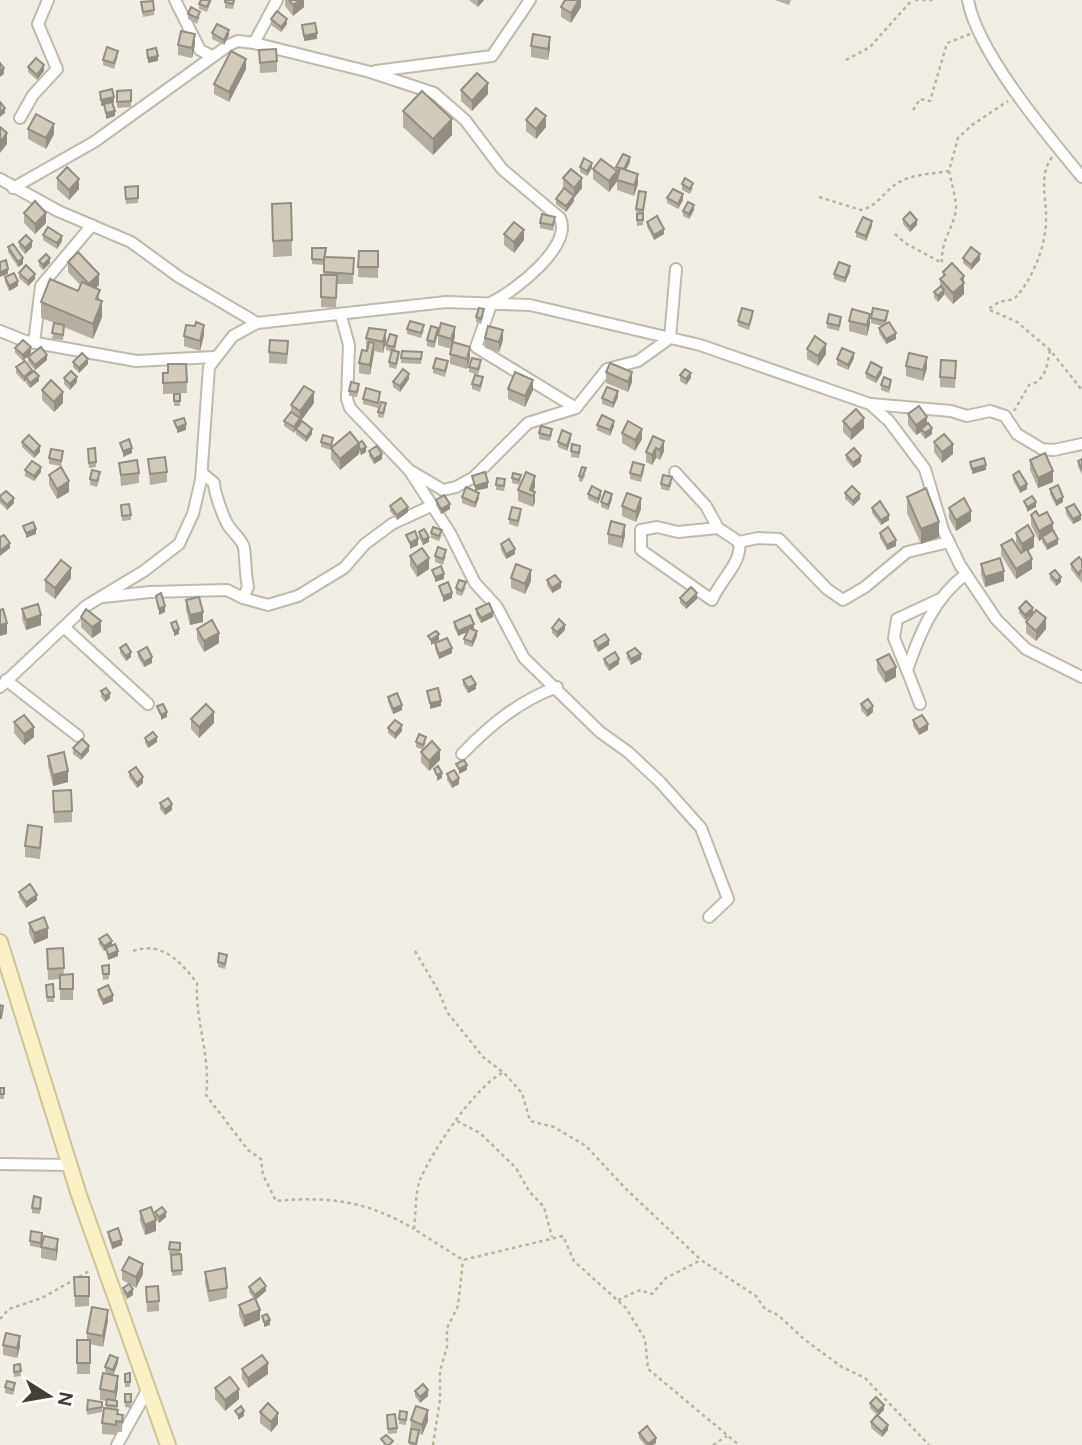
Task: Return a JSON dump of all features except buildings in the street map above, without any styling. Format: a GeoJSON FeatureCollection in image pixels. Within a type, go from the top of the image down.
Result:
{"type":"FeatureCollection","features":[{"type":"Feature","properties":{"kind":"street"},"geometry":{"type":"LineString","coordinates":[[20,118],[33,95],[57,69],[38,24],[48,0]]}},
{"type":"Feature","properties":{"kind":"street"},"geometry":{"type":"LineString","coordinates":[[176,0],[200,50],[212,56]]}},
{"type":"Feature","properties":{"kind":"street"},"geometry":{"type":"LineString","coordinates":[[254,43],[277,0]]}},
{"type":"Feature","properties":{"kind":"street"},"geometry":{"type":"LineString","coordinates":[[370,72],[492,56],[530,0]]}},
{"type":"Feature","properties":{"kind":"street"},"geometry":{"type":"LineString","coordinates":[[968,0],[979,31],[1018,96],[1082,177]]}},
{"type":"Feature","properties":{"kind":"street"},"geometry":{"type":"LineString","coordinates":[[13,188],[94,142],[212,56],[238,41],[418,86],[444,99],[465,120],[502,169],[560,218],[563,232],[546,258],[519,287],[492,302],[476,347],[576,408]]}},
{"type":"Feature","properties":{"kind":"street"},"geometry":{"type":"LineString","coordinates":[[0,179],[13,188],[131,243],[179,277],[257,323]]}},
{"type":"Feature","properties":{"kind":"street"},"geometry":{"type":"LineString","coordinates":[[34,343],[41,286],[92,225]]}},
{"type":"Feature","properties":{"kind":"street"},"geometry":{"type":"LineString","coordinates":[[670,338],[676,269]]}},
{"type":"Feature","properties":{"kind":"street"},"geometry":{"type":"LineString","coordinates":[[78,736],[3,683],[80,612],[144,571],[179,544],[193,514],[202,473],[205,398],[214,357],[233,336],[257,323],[341,316],[446,302],[492,302],[530,306],[670,338],[746,359],[870,404],[951,411],[967,416],[990,411],[1005,416],[1017,434],[1042,449],[1054,450],[1082,444]]}},
{"type":"Feature","properties":{"kind":"street"},"geometry":{"type":"LineString","coordinates":[[341,316],[349,345],[348,404],[359,420],[409,470],[450,533],[475,583],[497,607],[524,658],[557,687],[600,732],[628,752],[660,782],[701,828],[728,899],[709,917]]}},
{"type":"Feature","properties":{"kind":"street"},"geometry":{"type":"LineString","coordinates":[[3,337],[149,363],[163,359],[214,357]]}},
{"type":"Feature","properties":{"kind":"street"},"geometry":{"type":"LineString","coordinates":[[409,470],[443,490],[456,487],[474,477],[528,423],[576,408],[607,369],[638,360],[670,338]]}},
{"type":"Feature","properties":{"kind":"street"},"geometry":{"type":"LineString","coordinates":[[870,404],[889,421],[925,469],[949,542],[966,574],[996,619],[1026,649],[1082,677]]}},
{"type":"Feature","properties":{"kind":"street"},"geometry":{"type":"LineString","coordinates":[[675,472],[706,506],[718,528],[740,542],[758,538],[779,539],[827,589],[842,600],[865,587],[907,552],[949,542]]}},
{"type":"Feature","properties":{"kind":"street"},"geometry":{"type":"LineString","coordinates":[[202,473],[214,482],[214,493],[221,504],[226,523],[244,547],[244,574],[248,587],[243,598]]}},
{"type":"Feature","properties":{"kind":"street"},"geometry":{"type":"LineString","coordinates":[[100,598],[150,592],[227,590],[268,605],[299,596],[344,568],[365,544],[391,524],[431,506]]}},
{"type":"Feature","properties":{"kind":"street"},"geometry":{"type":"LineString","coordinates":[[718,528],[678,532],[657,527],[642,530],[641,550],[712,600],[727,571],[736,564],[741,552],[740,542]]}},
{"type":"Feature","properties":{"kind":"street"},"geometry":{"type":"LineString","coordinates":[[907,670],[922,628],[950,586],[966,574]]}},
{"type":"Feature","properties":{"kind":"street"},"geometry":{"type":"LineString","coordinates":[[920,704],[894,638],[897,619],[942,597]]}},
{"type":"Feature","properties":{"kind":"street"},"geometry":{"type":"LineString","coordinates":[[65,628],[148,704]]}},
{"type":"Feature","properties":{"kind":"street"},"geometry":{"type":"LineString","coordinates":[[462,754],[495,721],[514,711],[531,696],[557,687]]}},
{"type":"Feature","properties":{"kind":"street"},"geometry":{"type":"LineString","coordinates":[[0,942],[69,1165],[169,1445]]}},
{"type":"Feature","properties":{"kind":"street"},"geometry":{"type":"LineString","coordinates":[[0,1164],[69,1165]]}},
{"type":"Feature","properties":{"kind":"street"},"geometry":{"type":"LineString","coordinates":[[117,1445],[148,1389]]}},
{"type":"Feature","properties":{"kind":"path"},"geometry":{"type":"LineString","coordinates":[[846,60],[870,47],[914,0],[934,0]]}},
{"type":"Feature","properties":{"kind":"path"},"geometry":{"type":"LineString","coordinates":[[913,110],[920,99],[930,101],[947,43],[979,31]]}},
{"type":"Feature","properties":{"kind":"path"},"geometry":{"type":"LineString","coordinates":[[895,234],[905,243],[942,263],[943,240],[951,230],[957,205],[951,193],[949,171],[958,138],[991,111],[1018,96]]}},
{"type":"Feature","properties":{"kind":"path"},"geometry":{"type":"LineString","coordinates":[[1058,148],[1045,166],[1045,239],[1029,280],[1014,299],[988,309],[993,314],[1017,322],[1050,351],[1082,390]]}},
{"type":"Feature","properties":{"kind":"path"},"geometry":{"type":"LineString","coordinates":[[819,197],[861,210],[868,209],[896,184],[909,178],[949,171]]}},
{"type":"Feature","properties":{"kind":"path"},"geometry":{"type":"LineString","coordinates":[[1008,423],[1029,385],[1037,383],[1045,373],[1050,351]]}},
{"type":"Feature","properties":{"kind":"path"},"geometry":{"type":"LineString","coordinates":[[133,951],[143,948],[165,951],[180,961],[197,983],[196,1003],[209,1071],[206,1095],[248,1150],[261,1159],[263,1175],[276,1201],[336,1199],[384,1211],[463,1260],[563,1236],[575,1261],[606,1292],[618,1300],[645,1339],[648,1369],[739,1445]]}},
{"type":"Feature","properties":{"kind":"path"},"geometry":{"type":"LineString","coordinates":[[415,951],[439,992],[447,1012],[483,1057],[504,1073],[522,1093],[530,1121],[554,1128],[586,1146],[625,1188],[660,1218],[701,1260],[756,1296],[765,1309],[778,1315],[805,1340],[865,1378],[929,1445]]}},
{"type":"Feature","properties":{"kind":"path"},"geometry":{"type":"LineString","coordinates":[[414,1229],[419,1183],[432,1155],[489,1080],[504,1073]]}},
{"type":"Feature","properties":{"kind":"path"},"geometry":{"type":"LineString","coordinates":[[457,1121],[480,1133],[516,1168],[544,1207],[552,1237]]}},
{"type":"Feature","properties":{"kind":"path"},"geometry":{"type":"LineString","coordinates":[[433,1445],[440,1400],[440,1371],[447,1347],[447,1328],[458,1306],[463,1260]]}},
{"type":"Feature","properties":{"kind":"path"},"geometry":{"type":"LineString","coordinates":[[618,1300],[640,1290],[652,1294],[666,1278],[701,1260]]}},
{"type":"Feature","properties":{"kind":"path"},"geometry":{"type":"LineString","coordinates":[[0,1319],[9,1309],[42,1298],[93,1269],[106,1270]]}},
{"type":"Feature","properties":{"kind":"path"},"geometry":{"type":"LineString","coordinates":[[713,1445],[727,1436]]}}]}
